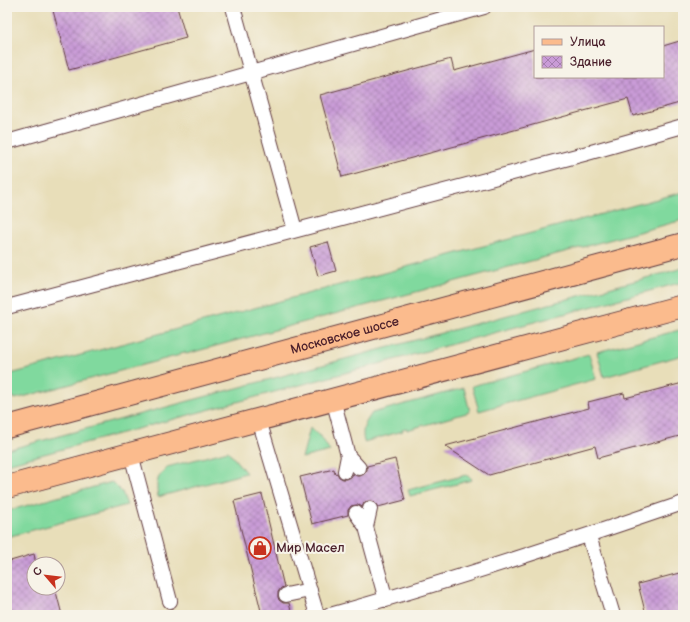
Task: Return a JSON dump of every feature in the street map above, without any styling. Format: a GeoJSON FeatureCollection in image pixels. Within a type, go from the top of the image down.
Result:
{"type":"FeatureCollection","features":[{"type":"Feature","properties":{"kind":"main road","name":"Московское шоссе"},"geometry":{"type":"LineString","coordinates":[[7,427],[683,244]]}},
{"type":"Feature","properties":{"kind":"main road"},"geometry":{"type":"LineString","coordinates":[[7,487],[683,306]]}},
{"type":"Feature","properties":{"kind":"lane"},"geometry":{"type":"LineString","coordinates":[[233,7],[295,230]]}},
{"type":"Feature","properties":{"kind":"lane"},"geometry":{"type":"LineString","coordinates":[[7,142],[484,7]]}},
{"type":"Feature","properties":{"kind":"lane"},"geometry":{"type":"LineString","coordinates":[[7,307],[584,154],[683,126]]}},
{"type":"Feature","properties":{"kind":"lane"},"geometry":{"type":"LineString","coordinates":[[333,399],[348,456],[345,471]]}},
{"type":"Feature","properties":{"kind":"lane"},"geometry":{"type":"LineString","coordinates":[[258,420],[317,615]]}},
{"type":"Feature","properties":{"kind":"lane"},"geometry":{"type":"LineString","coordinates":[[131,454],[170,601]]}},
{"type":"Feature","properties":{"kind":"lane"},"geometry":{"type":"LineString","coordinates":[[348,456],[359,468]]}},
{"type":"Feature","properties":{"kind":"lane"},"geometry":{"type":"LineString","coordinates":[[330,615],[386,600],[589,536],[683,503]]}},
{"type":"Feature","properties":{"kind":"lane"},"geometry":{"type":"LineString","coordinates":[[366,527],[370,509]]}},
{"type":"Feature","properties":{"kind":"lane"},"geometry":{"type":"LineString","coordinates":[[356,513],[366,527],[386,600]]}},
{"type":"Feature","properties":{"kind":"lane"},"geometry":{"type":"LineString","coordinates":[[589,536],[613,615]]}},
{"type":"Feature","properties":{"kind":"lane"},"geometry":{"type":"LineString","coordinates":[[286,595],[310,590]]}},
{"type":"Feature","properties":{"kind":"green space"},"geometry":{"type":"Polygon","coordinates":[[[683,192],[683,220],[186,354],[185,352],[180,353],[180,355],[15,399],[14,397],[9,398],[10,400],[7,401],[7,375],[683,192]]]}},
{"type":"Feature","properties":{"kind":"green space"},"geometry":{"type":"Polygon","coordinates":[[[683,268],[683,282],[7,464],[7,450],[683,268]]]}},
{"type":"Feature","properties":{"kind":"green space"},"geometry":{"type":"Polygon","coordinates":[[[683,329],[683,355],[604,377],[597,352],[683,329]]]}},
{"type":"Feature","properties":{"kind":"green space"},"geometry":{"type":"Polygon","coordinates":[[[589,354],[596,379],[479,411],[472,386],[589,354]]]}},
{"type":"Feature","properties":{"kind":"green space"},"geometry":{"type":"Polygon","coordinates":[[[464,388],[470,412],[407,430],[407,428],[402,429],[403,431],[364,442],[364,426],[372,413],[464,388]]]}},
{"type":"Feature","properties":{"kind":"green space"},"geometry":{"type":"Polygon","coordinates":[[[310,428],[322,438],[330,451],[302,458],[310,428]]]}},
{"type":"Feature","properties":{"kind":"green space"},"geometry":{"type":"Polygon","coordinates":[[[228,451],[246,473],[158,497],[157,483],[159,476],[167,467],[228,451]]]}},
{"type":"Feature","properties":{"kind":"green space"},"geometry":{"type":"Polygon","coordinates":[[[466,475],[472,480],[410,496],[408,490],[466,475]]]}},
{"type":"Feature","properties":{"kind":"green space"},"geometry":{"type":"Polygon","coordinates":[[[112,482],[122,492],[127,505],[7,537],[7,511],[112,482]]]}},
{"type":"Feature","properties":{"kind":"building"},"geometry":{"type":"Polygon","coordinates":[[[52,7],[177,7],[186,38],[69,70],[52,7]]]}},
{"type":"Feature","properties":{"kind":"building"},"geometry":{"type":"Polygon","coordinates":[[[683,40],[683,102],[633,116],[628,99],[342,177],[320,95],[451,59],[454,71],[534,49],[534,78],[664,78],[664,46],[683,40]]]}},
{"type":"Feature","properties":{"kind":"building"},"geometry":{"type":"Polygon","coordinates":[[[328,242],[336,271],[318,276],[310,247],[328,242]]]}},
{"type":"Feature","properties":{"kind":"building"},"geometry":{"type":"Polygon","coordinates":[[[683,383],[683,435],[598,458],[595,446],[489,475],[445,446],[589,408],[588,402],[624,393],[625,398],[683,383]]]}},
{"type":"Feature","properties":{"kind":"building"},"geometry":{"type":"Polygon","coordinates":[[[395,459],[405,500],[378,507],[375,503],[368,501],[364,503],[362,507],[359,505],[351,506],[348,510],[348,515],[312,524],[300,477],[334,469],[335,474],[337,473],[339,477],[347,479],[353,474],[360,476],[364,474],[367,470],[367,466],[395,459]]]}},
{"type":"Feature","properties":{"kind":"building","name":"Мир Масел"},"geometry":{"type":"Polygon","coordinates":[[[262,494],[284,587],[278,592],[278,597],[283,603],[289,603],[292,615],[262,615],[234,501],[262,494]]]}},
{"type":"Feature","properties":{"kind":"building"},"geometry":{"type":"Polygon","coordinates":[[[26,556],[26,596],[57,596],[62,615],[7,615],[7,562],[26,556]]]}},
{"type":"Feature","properties":{"kind":"building"},"geometry":{"type":"Polygon","coordinates":[[[683,572],[683,615],[646,615],[638,584],[683,572]]]}},
{"type":"Feature","properties":{"kind":"place","name":"Мир Масел"},"geometry":{"type":"Point","coordinates":[260,548]}}]}
